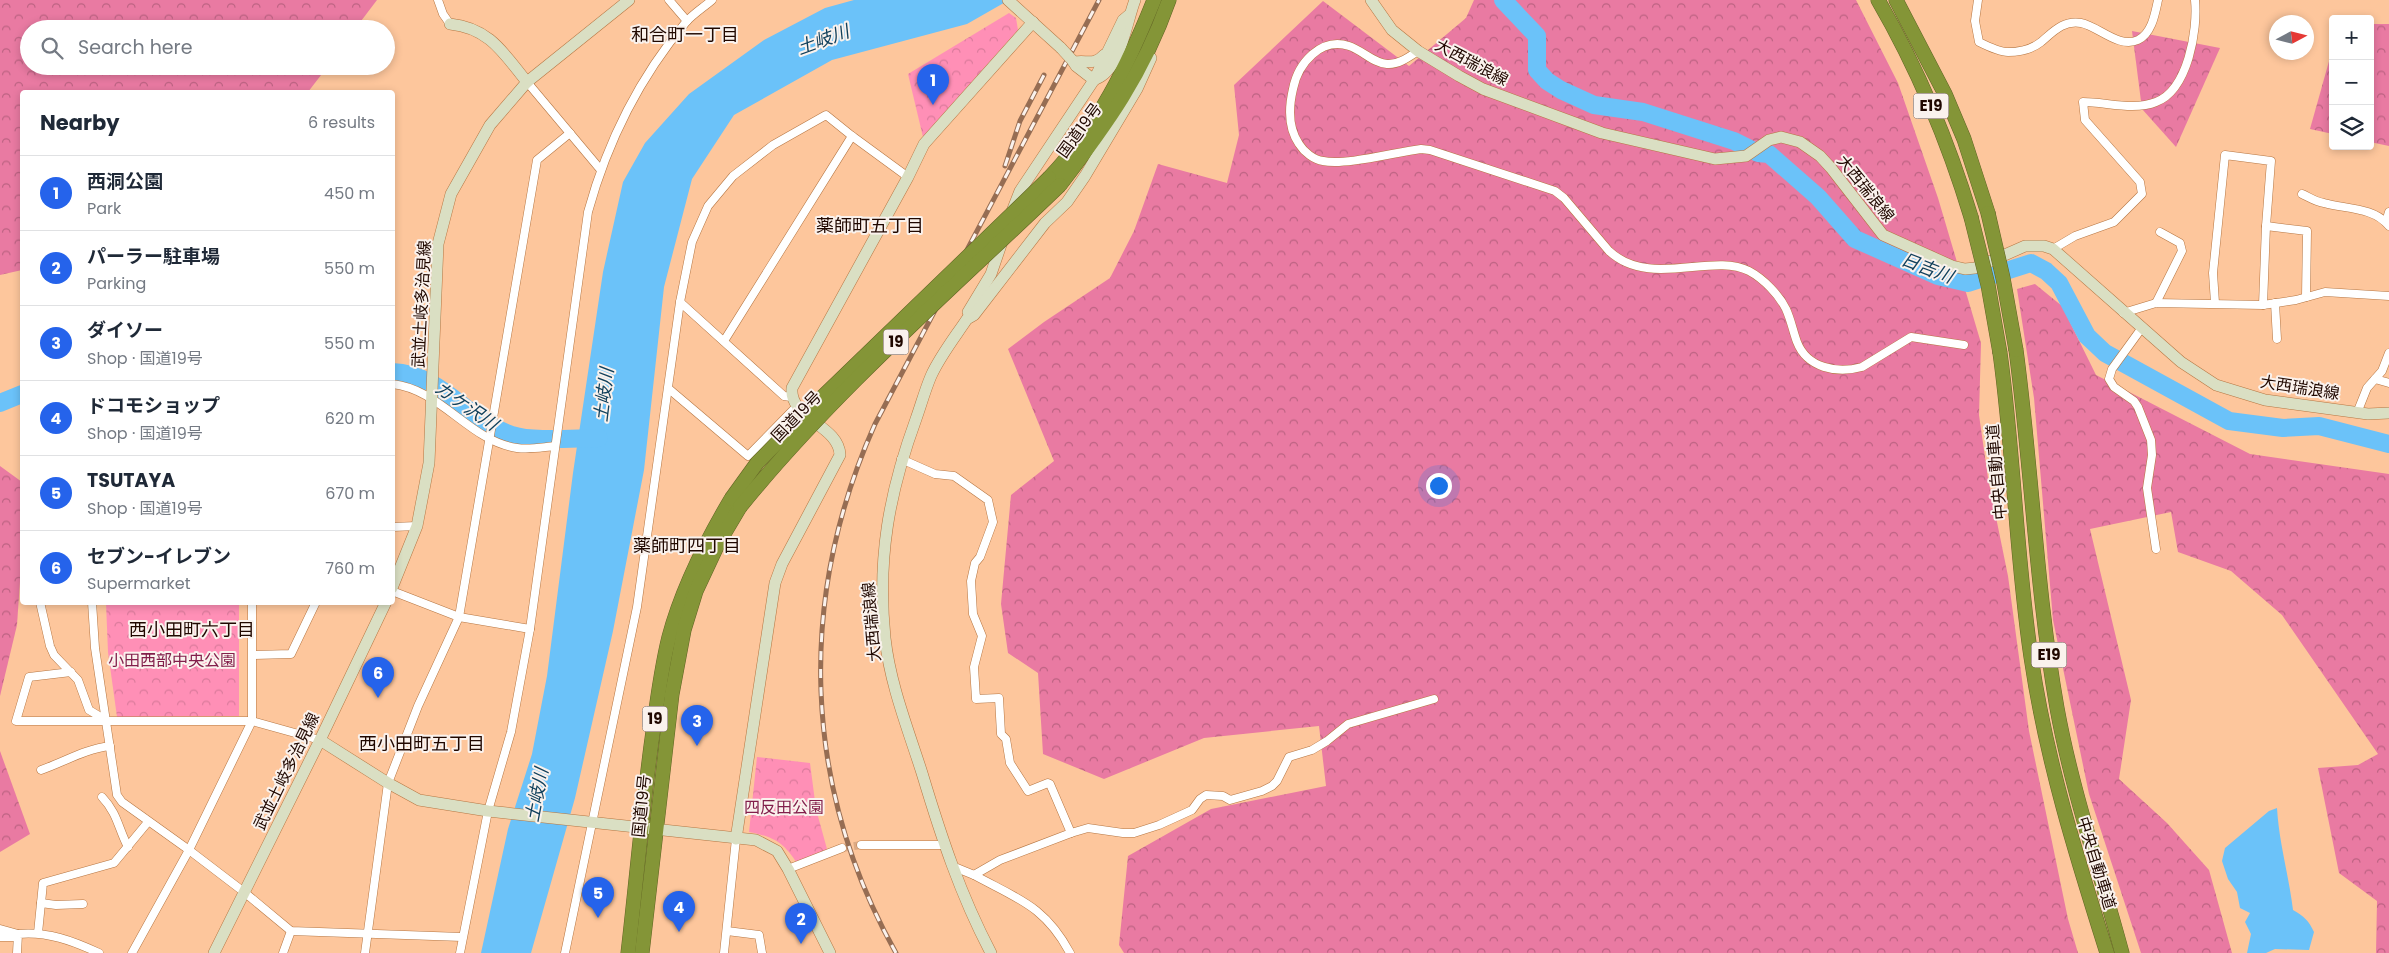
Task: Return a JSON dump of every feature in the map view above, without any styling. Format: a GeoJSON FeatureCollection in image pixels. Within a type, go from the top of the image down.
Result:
{"type":"FeatureCollection","features":[{"type":"Feature","properties":{"kind":"highway","name":"国道19号"},"geometry":{"type":"LineString","coordinates":[[1055,181],[1067,160],[1105,106],[1126,65],[1154,0]]}},
{"type":"Feature","properties":{"kind":"highway","name":"国道19号"},"geometry":{"type":"LineString","coordinates":[[628,953],[658,693],[669,638],[688,580],[711,533],[735,503],[829,407],[1092,144],[1136,78],[1157,35],[1169,0]]}},
{"type":"Feature","properties":{"kind":"highway","name":"中央自動車道"},"geometry":{"type":"LineString","coordinates":[[1878,0],[1901,41],[1927,95],[1955,164],[1988,285],[2007,407],[2031,656],[2045,740],[2060,800],[2106,953]]}},
{"type":"Feature","properties":{"kind":"highway","name":"中央自動車道"},"geometry":{"type":"LineString","coordinates":[[1896,0],[1945,94],[1964,140],[1988,213],[2003,278],[2026,421],[2038,568],[2057,706],[2069,770],[2122,953]]}},
{"type":"Feature","properties":{"kind":"highway","name":"国道19号"},"geometry":{"type":"LineString","coordinates":[[642,953],[672,694],[684,630],[696,591],[735,503]]}},
{"type":"Feature","properties":{"kind":"main road","name":"武並土岐多治見線"},"geometry":{"type":"LineString","coordinates":[[395,582],[417,526],[429,463],[438,244],[451,194],[490,125],[527,82],[628,0]]}},
{"type":"Feature","properties":{"kind":"main road"},"geometry":{"type":"LineString","coordinates":[[1008,0],[1061,48],[1074,61],[1076,66],[1094,80]]}},
{"type":"Feature","properties":{"kind":"main road"},"geometry":{"type":"LineString","coordinates":[[1094,80],[1107,71],[1115,59],[1135,0]]}},
{"type":"Feature","properties":{"kind":"main road","name":"大西瑞浪線"},"geometry":{"type":"LineString","coordinates":[[1372,0],[1392,30],[1418,52],[1483,89],[1602,133],[1715,159],[1746,156],[1769,140],[1781,137],[1790,138],[1810,148],[1830,168],[1883,235],[1952,266],[1965,269],[1974,268],[2025,246],[2044,246],[2053,250],[2180,362],[2216,385],[2265,400],[2357,413],[2389,413]]}},
{"type":"Feature","properties":{"kind":"main road"},"geometry":{"type":"LineString","coordinates":[[968,319],[968,312],[991,274],[1020,191],[1094,80],[1123,20],[1129,16]]}},
{"type":"Feature","properties":{"kind":"main road"},"geometry":{"type":"LineString","coordinates":[[736,839],[775,583],[782,564],[840,455],[836,439],[794,402],[792,388],[908,177],[924,144],[1032,22]]}},
{"type":"Feature","properties":{"kind":"main road"},"geometry":{"type":"LineString","coordinates":[[450,24],[466,26],[492,39],[527,82]]}},
{"type":"Feature","properties":{"kind":"main road"},"geometry":{"type":"LineString","coordinates":[[968,319],[974,315],[1045,223],[1067,202],[1112,134],[1138,89],[1152,54],[1157,35]]}},
{"type":"Feature","properties":{"kind":"main road"},"geometry":{"type":"LineString","coordinates":[[1074,61],[1088,64],[1099,61],[1109,49]]}},
{"type":"Feature","properties":{"kind":"main road"},"geometry":{"type":"LineString","coordinates":[[1013,209],[1017,216],[1038,226],[1045,223]]}},
{"type":"Feature","properties":{"kind":"main road","name":"大西瑞浪線"},"geometry":{"type":"LineString","coordinates":[[968,319],[931,375],[901,459],[891,497],[884,537],[882,586],[885,639],[893,678],[951,866],[969,913],[991,953]]}},
{"type":"Feature","properties":{"kind":"main road","name":"武並土岐多治見線"},"geometry":{"type":"LineString","coordinates":[[214,953],[385,605]]}},
{"type":"Feature","properties":{"kind":"main road"},"geometry":{"type":"LineString","coordinates":[[320,740],[388,783],[419,800],[492,812],[756,840],[777,851],[830,953]]}},
{"type":"Feature","properties":{"kind":"street"},"geometry":{"type":"LineString","coordinates":[[438,0],[443,14],[450,24]]}},
{"type":"Feature","properties":{"kind":"street"},"geometry":{"type":"LineString","coordinates":[[669,0],[687,21]]}},
{"type":"Feature","properties":{"kind":"street"},"geometry":{"type":"LineString","coordinates":[[460,953],[462,937],[511,732],[530,629],[588,212],[600,169],[621,121],[645,79],[687,21],[712,0]]}},
{"type":"Feature","properties":{"kind":"street"},"geometry":{"type":"LineString","coordinates":[[1978,0],[1975,22],[1979,42],[2006,52],[2026,50],[2040,43],[2059,26],[2081,23],[2092,26],[2121,41],[2134,41],[2147,32],[2158,0]]}},
{"type":"Feature","properties":{"kind":"street"},"geometry":{"type":"LineString","coordinates":[[2053,250],[2075,236],[2114,222],[2142,194],[2140,182],[2085,120],[2084,102],[2128,106],[2155,103],[2167,96],[2179,81],[2193,43],[2197,14],[2195,0]]}},
{"type":"Feature","properties":{"kind":"street"},"geometry":{"type":"LineString","coordinates":[[1418,52],[1403,60],[1385,64],[1348,46],[1326,46],[1317,50],[1301,66],[1295,79],[1291,99],[1292,129],[1299,144],[1307,153],[1324,162],[1421,149],[1430,150],[1555,191],[1564,198],[1609,251],[1616,257],[1630,263],[1674,270],[1722,266],[1737,267],[1749,271],[1772,290],[1785,308],[1798,343],[1806,356],[1815,363],[1831,370],[1854,370],[1862,367],[1912,337],[1964,345]]}},
{"type":"Feature","properties":{"kind":"street"},"geometry":{"type":"LineString","coordinates":[[527,82],[600,169]]}},
{"type":"Feature","properties":{"kind":"street"},"geometry":{"type":"LineString","coordinates":[[565,953],[637,607],[680,302],[692,242],[708,206],[732,176],[773,144],[826,114],[852,136],[908,177]]}},
{"type":"Feature","properties":{"kind":"street"},"geometry":{"type":"LineString","coordinates":[[365,953],[388,783],[418,706],[459,617],[536,160],[570,133]]}},
{"type":"Feature","properties":{"kind":"street"},"geometry":{"type":"LineString","coordinates":[[724,341],[852,136]]}},
{"type":"Feature","properties":{"kind":"street"},"geometry":{"type":"LineString","coordinates":[[2215,303],[2213,273],[2225,155],[2270,161],[2263,305]]}},
{"type":"Feature","properties":{"kind":"street"},"geometry":{"type":"LineString","coordinates":[[2302,194],[2322,203],[2368,212],[2387,224],[2389,212]]}},
{"type":"Feature","properties":{"kind":"street"},"geometry":{"type":"LineString","coordinates":[[2266,226],[2307,231],[2306,297]]}},
{"type":"Feature","properties":{"kind":"street"},"geometry":{"type":"LineString","coordinates":[[2156,303],[2182,251],[2180,243],[2160,232]]}},
{"type":"Feature","properties":{"kind":"street"},"geometry":{"type":"LineString","coordinates":[[2123,313],[2156,303],[2263,305],[2325,292],[2389,296]]}},
{"type":"Feature","properties":{"kind":"street"},"geometry":{"type":"LineString","coordinates":[[669,389],[748,456],[794,402],[784,396],[680,302]]}},
{"type":"Feature","properties":{"kind":"street"},"geometry":{"type":"LineString","coordinates":[[2275,303],[2277,339]]}},
{"type":"Feature","properties":{"kind":"street"},"geometry":{"type":"LineString","coordinates":[[2141,328],[2110,374],[2111,384],[2138,407],[2151,440],[2152,455],[2147,488],[2156,549]]}},
{"type":"Feature","properties":{"kind":"street"},"geometry":{"type":"LineString","coordinates":[[2357,413],[2362,398],[2382,371],[2389,353]]}},
{"type":"Feature","properties":{"kind":"street"},"geometry":{"type":"LineString","coordinates":[[2375,379],[2389,383]]}},
{"type":"Feature","properties":{"kind":"street"},"geometry":{"type":"LineString","coordinates":[[395,384],[402,385],[432,398],[489,440],[515,448],[529,449],[555,446]]}},
{"type":"Feature","properties":{"kind":"street"},"geometry":{"type":"LineString","coordinates":[[901,459],[935,474],[954,476],[988,500],[993,522],[972,572],[974,614],[982,636],[974,667],[976,699],[999,698],[1001,734],[1006,739],[1010,763],[1028,791],[1048,783],[1050,784],[1071,833]]}},
{"type":"Feature","properties":{"kind":"street"},"geometry":{"type":"LineString","coordinates":[[395,527],[417,526]]}},
{"type":"Feature","properties":{"kind":"street"},"geometry":{"type":"LineString","coordinates":[[395,591],[459,617],[530,629]]}},
{"type":"Feature","properties":{"kind":"street"},"geometry":{"type":"LineString","coordinates":[[41,605],[50,646],[54,655],[78,680],[89,710],[106,720]]}},
{"type":"Feature","properties":{"kind":"street"},"geometry":{"type":"LineString","coordinates":[[92,605],[95,648],[116,795],[122,802],[189,850],[291,931],[462,937]]}},
{"type":"Feature","properties":{"kind":"street"},"geometry":{"type":"LineString","coordinates":[[132,953],[189,850],[252,721],[252,605]]}},
{"type":"Feature","properties":{"kind":"street"},"geometry":{"type":"LineString","coordinates":[[253,655],[291,654],[315,605]]}},
{"type":"Feature","properties":{"kind":"street"},"geometry":{"type":"LineString","coordinates":[[71,672],[29,677],[16,721],[252,721],[320,740]]}},
{"type":"Feature","properties":{"kind":"street"},"geometry":{"type":"LineString","coordinates":[[974,876],[1000,860],[1071,833],[1088,828],[1123,833],[1134,832],[1159,825],[1192,810],[1200,799],[1206,795],[1223,796],[1230,800],[1262,791],[1277,781],[1289,757],[1312,750],[1327,742],[1343,727],[1434,699]]}},
{"type":"Feature","properties":{"kind":"street"},"geometry":{"type":"LineString","coordinates":[[41,770],[58,765],[88,749],[110,746]]}},
{"type":"Feature","properties":{"kind":"street"},"geometry":{"type":"LineString","coordinates":[[102,798],[112,809],[123,830],[128,847]]}},
{"type":"Feature","properties":{"kind":"street"},"geometry":{"type":"LineString","coordinates":[[38,933],[43,883],[114,863],[148,822]]}},
{"type":"Feature","properties":{"kind":"street"},"geometry":{"type":"LineString","coordinates":[[724,953],[736,839]]}},
{"type":"Feature","properties":{"kind":"street"},"geometry":{"type":"LineString","coordinates":[[861,845],[944,844]]}},
{"type":"Feature","properties":{"kind":"street"},"geometry":{"type":"LineString","coordinates":[[788,869],[842,848]]}},
{"type":"Feature","properties":{"kind":"street"},"geometry":{"type":"LineString","coordinates":[[951,866],[1036,908],[1052,926],[1070,953]]}},
{"type":"Feature","properties":{"kind":"street"},"geometry":{"type":"LineString","coordinates":[[41,903],[56,905],[83,904]]}},
{"type":"Feature","properties":{"kind":"street"},"geometry":{"type":"LineString","coordinates":[[0,929],[17,936]]}},
{"type":"Feature","properties":{"kind":"street"},"geometry":{"type":"LineString","coordinates":[[283,953],[291,931]]}},
{"type":"Feature","properties":{"kind":"street"},"geometry":{"type":"LineString","coordinates":[[727,931],[759,935],[762,953]]}},
{"type":"Feature","properties":{"kind":"street"},"geometry":{"type":"LineString","coordinates":[[0,937],[38,933],[72,940],[99,953]]}},
{"type":"Feature","properties":{"kind":"street"},"geometry":{"type":"LineString","coordinates":[[17,936],[17,953]]}},
{"type":"Feature","properties":{"kind":"green space"},"geometry":{"type":"Polygon","coordinates":[[[0,0],[377,0],[362,20],[20,20],[20,75],[321,75],[310,90],[20,90],[20,270],[0,275],[0,0]]]}},
{"type":"Feature","properties":{"kind":"green space"},"geometry":{"type":"Polygon","coordinates":[[[1474,0],[1856,0],[1898,83],[1938,198],[1981,343],[1979,415],[1988,478],[2008,576],[2029,731],[2068,919],[2078,953],[1124,953],[1119,945],[1128,856],[1211,809],[1326,786],[1319,726],[1204,738],[1104,779],[1043,754],[1038,673],[1008,653],[1001,604],[1011,495],[1054,461],[1008,349],[1044,322],[1110,278],[1134,231],[1158,164],[1227,183],[1239,135],[1234,85],[1323,1],[1409,66],[1466,18],[1474,0]]]}},
{"type":"Feature","properties":{"kind":"green space"},"geometry":{"type":"Polygon","coordinates":[[[1009,13],[1016,18],[1018,30],[923,137],[908,74],[1009,13]]]}},
{"type":"Feature","properties":{"kind":"green space"},"geometry":{"type":"Polygon","coordinates":[[[2374,24],[2389,24],[2389,146],[2374,143],[2374,24]]]}},
{"type":"Feature","properties":{"kind":"green space"},"geometry":{"type":"Polygon","coordinates":[[[2132,31],[2220,48],[2176,147],[2142,109],[2132,31]]]}},
{"type":"Feature","properties":{"kind":"green space"},"geometry":{"type":"Polygon","coordinates":[[[2329,61],[2329,133],[2310,129],[2329,61]]]}},
{"type":"Feature","properties":{"kind":"green space"},"geometry":{"type":"Polygon","coordinates":[[[2035,284],[2062,306],[2096,375],[2250,454],[2389,474],[2389,953],[2376,953],[2377,901],[2339,873],[2318,768],[2358,765],[2378,754],[2282,615],[2231,571],[2178,552],[2171,512],[2090,529],[2131,700],[2119,779],[2167,823],[2209,870],[2232,953],[2141,953],[2089,794],[2053,620],[2034,398],[2017,289],[2035,284]]]}},
{"type":"Feature","properties":{"kind":"green space"},"geometry":{"type":"Polygon","coordinates":[[[0,466],[20,481],[20,581],[17,625],[0,696],[0,466]]]}},
{"type":"Feature","properties":{"kind":"green space","name":"小田西部中央公園"},"geometry":{"type":"Polygon","coordinates":[[[106,605],[239,605],[239,716],[117,717],[108,652],[106,605]]]}},
{"type":"Feature","properties":{"kind":"green space"},"geometry":{"type":"Polygon","coordinates":[[[0,751],[30,834],[0,852],[0,751]]]}},
{"type":"Feature","properties":{"kind":"green space","name":"四反田公園"},"geometry":{"type":"Polygon","coordinates":[[[757,757],[810,763],[816,809],[827,849],[797,863],[782,845],[771,838],[749,832],[757,757]]]}},
{"type":"Feature","properties":{"kind":"water","name":"土岐川"},"geometry":{"type":"Polygon","coordinates":[[[854,0],[1009,0],[967,24],[832,60],[734,115],[692,179],[664,287],[644,470],[613,631],[575,798],[531,953],[481,953],[508,829],[532,754],[547,676],[573,473],[603,272],[623,182],[645,143],[689,94],[764,40],[825,8],[854,0]]]}},
{"type":"Feature","properties":{"kind":"water"},"geometry":{"type":"Polygon","coordinates":[[[2277,808],[2293,910],[2306,919],[2314,932],[2309,950],[2275,949],[2266,953],[2247,953],[2251,934],[2245,922],[2250,913],[2240,908],[2237,892],[2228,879],[2222,861],[2225,848],[2269,811],[2277,808]]]}},
{"type":"Feature","properties":{"kind":"waterway","name":"日吉川"},"geometry":{"type":"LineString","coordinates":[[1503,0],[1537,36],[1537,70],[1547,81],[1561,90],[1594,105],[1643,112],[1734,141],[1758,153],[1769,154],[1818,197],[1855,239],[1938,276],[1968,283],[2031,263],[2046,271],[2059,283],[2087,336],[2105,353],[2229,421],[2283,428],[2319,426],[2389,444]]}},
{"type":"Feature","properties":{"kind":"waterway","name":"カケ沢川"},"geometry":{"type":"LineString","coordinates":[[395,372],[410,375],[441,389],[481,420],[512,435],[542,439],[599,438]]}},
{"type":"Feature","properties":{"kind":"waterway","name":"カケ沢川"},"geometry":{"type":"LineString","coordinates":[[0,403],[20,395]]}},
{"type":"Feature","properties":{"kind":"tunnel"},"geometry":{"type":"LineString","coordinates":[[842,848],[861,845]]}},
{"type":"Feature","properties":{"kind":"railway"},"geometry":{"type":"LineString","coordinates":[[896,953],[865,889],[842,824],[827,758],[821,691],[823,624],[832,557],[850,490],[875,424],[1099,0]]}},
{"type":"Feature","properties":{"kind":"railway"},"geometry":{"type":"LineString","coordinates":[[1005,166],[1020,121],[1044,75]]}},
{"type":"Feature","properties":{"kind":"place","name":"西洞公園"},"geometry":{"type":"Point","coordinates":[933,105]}},
{"type":"Feature","properties":{"kind":"place","name":"セブン-イレブン"},"geometry":{"type":"Point","coordinates":[378,698]}},
{"type":"Feature","properties":{"kind":"place","name":"ダイソー"},"geometry":{"type":"Point","coordinates":[697,746]}},
{"type":"Feature","properties":{"kind":"place","name":"TSUTAYA"},"geometry":{"type":"Point","coordinates":[598,918]}},
{"type":"Feature","properties":{"kind":"place","name":"ドコモショップ"},"geometry":{"type":"Point","coordinates":[679,932]}},
{"type":"Feature","properties":{"kind":"place","name":"パーラー駐車場"},"geometry":{"type":"Point","coordinates":[801,944]}},
{"type":"Feature","properties":{"kind":"district","name":"和合町一丁目"},"geometry":{"type":"Point","coordinates":[685,35]}},
{"type":"Feature","properties":{"kind":"district","name":"薬師町五丁目"},"geometry":{"type":"Point","coordinates":[870,226]}},
{"type":"Feature","properties":{"kind":"district","name":"薬師町四丁目"},"geometry":{"type":"Point","coordinates":[687,546]}},
{"type":"Feature","properties":{"kind":"district","name":"西小田町六丁目"},"geometry":{"type":"Point","coordinates":[192,630]}},
{"type":"Feature","properties":{"kind":"district","name":"西小田町五丁目"},"geometry":{"type":"Point","coordinates":[422,744]}}]}
